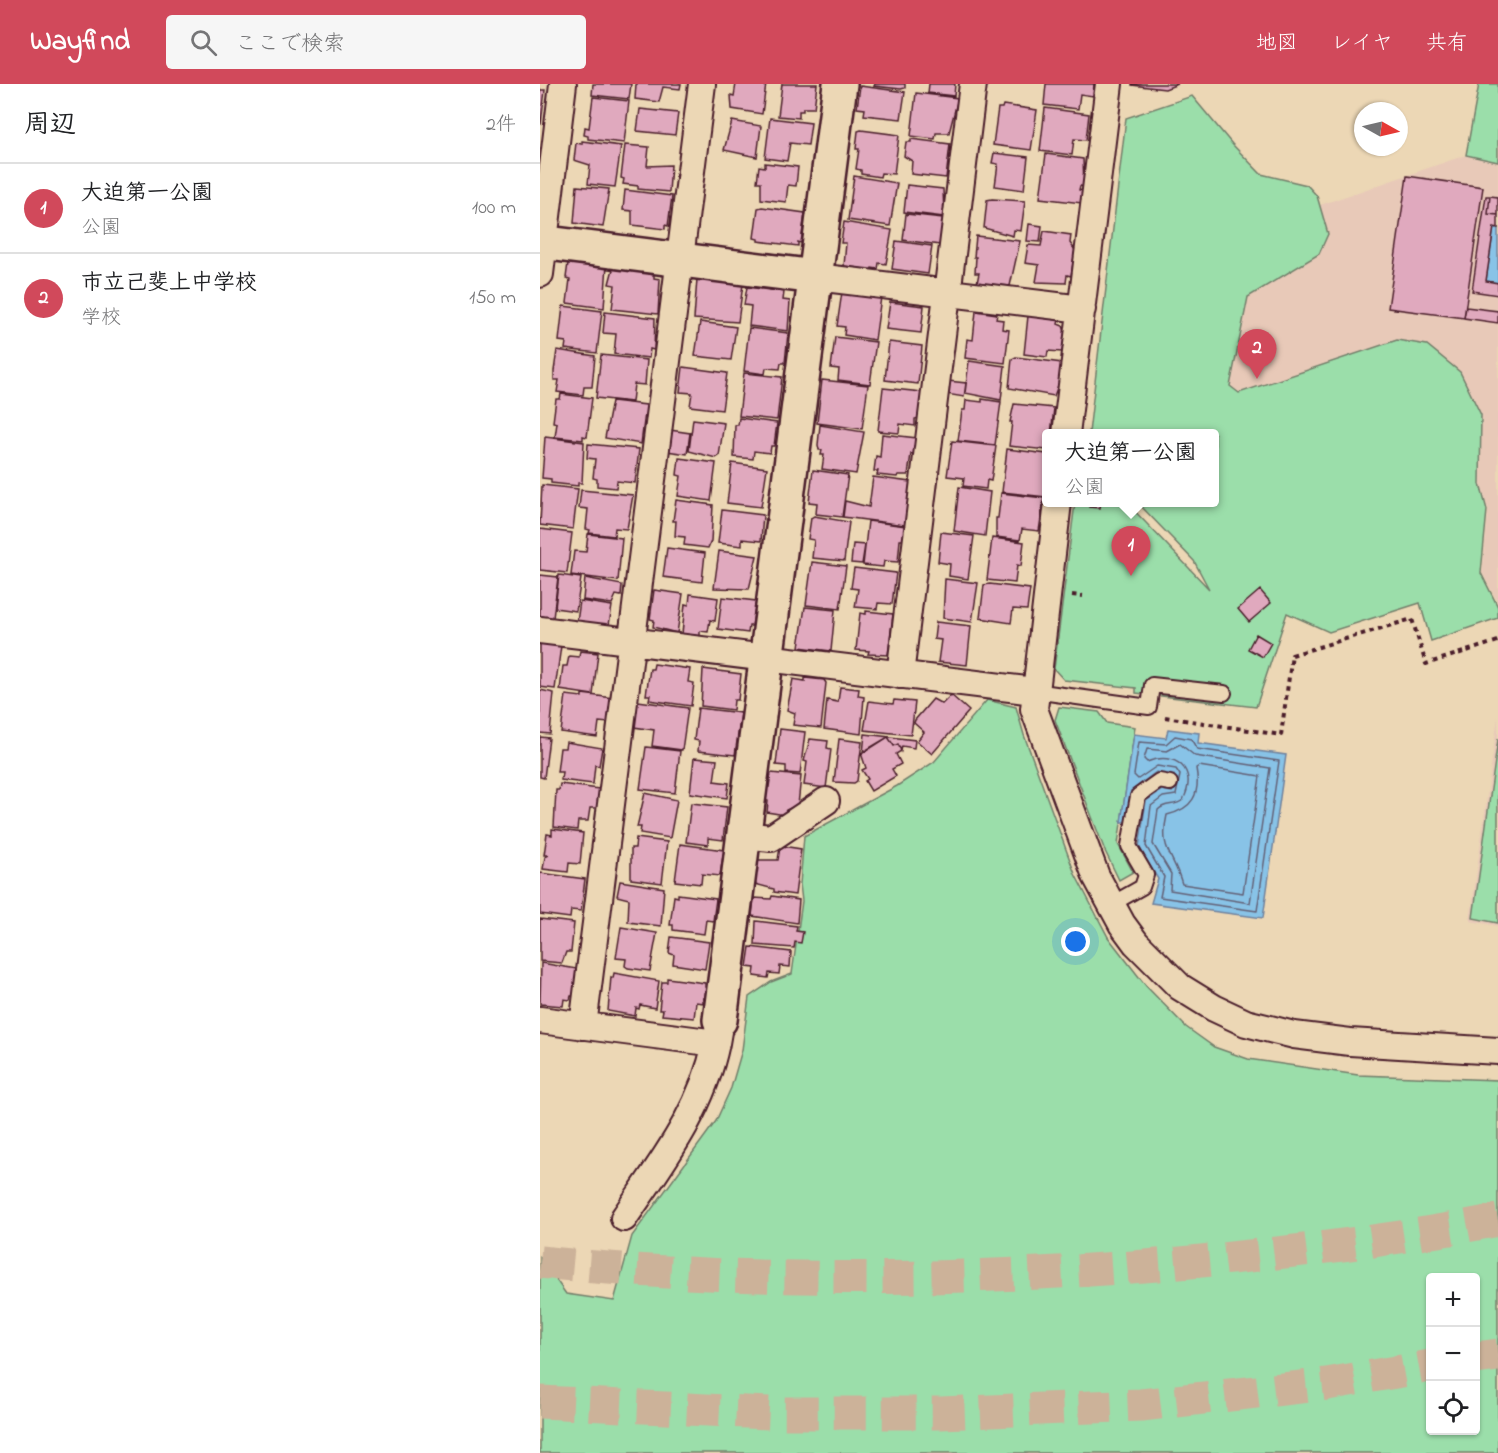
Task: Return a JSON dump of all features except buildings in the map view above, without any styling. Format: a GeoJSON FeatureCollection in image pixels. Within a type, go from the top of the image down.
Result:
{"type":"FeatureCollection","features":[{"type":"Feature","properties":{"kind":"street"},"geometry":{"type":"LineString","coordinates":[[563,84],[541,253],[679,260],[1082,309]]}},
{"type":"Feature","properties":{"kind":"street"},"geometry":{"type":"LineString","coordinates":[[583,1026],[702,84]]}},
{"type":"Feature","properties":{"kind":"street"},"geometry":{"type":"LineString","coordinates":[[624,1218],[681,1135],[696,1107],[710,1072],[718,1031],[840,84]]}},
{"type":"Feature","properties":{"kind":"street"},"geometry":{"type":"LineString","coordinates":[[900,675],[973,84]]}},
{"type":"Feature","properties":{"kind":"street"},"geometry":{"type":"LineString","coordinates":[[1067,429],[1110,84]]}},
{"type":"Feature","properties":{"kind":"street"},"geometry":{"type":"LineString","coordinates":[[1057,507],[1034,691],[1034,709],[1096,876],[1110,905],[1136,943],[1166,975],[1214,1008],[1246,1023],[1294,1035],[1350,1042],[1498,1051]]}},
{"type":"Feature","properties":{"kind":"street"},"geometry":{"type":"LineString","coordinates":[[540,630],[1034,691]]}},
{"type":"Feature","properties":{"kind":"street"},"geometry":{"type":"LineString","coordinates":[[744,835],[771,838],[826,801]]}},
{"type":"Feature","properties":{"kind":"street"},"geometry":{"type":"LineString","coordinates":[[540,1020],[583,1026],[718,1031]]}},
{"type":"Feature","properties":{"kind":"lane"},"geometry":{"type":"LineString","coordinates":[[1034,691],[1149,707],[1152,686],[1224,693]]}},
{"type":"Feature","properties":{"kind":"lane"},"geometry":{"type":"LineString","coordinates":[[1110,905],[1142,887],[1146,875],[1129,846],[1138,796],[1159,781],[1170,783]]}},
{"type":"Feature","properties":{"kind":"path"},"geometry":{"type":"LineString","coordinates":[[1068,595],[1083,596]]}},
{"type":"Feature","properties":{"kind":"path"},"geometry":{"type":"LineString","coordinates":[[1149,707],[1168,719],[1281,735],[1292,655],[1412,619],[1426,664],[1498,641]]}},
{"type":"Feature","properties":{"kind":"shaded area"},"geometry":{"type":"Polygon","coordinates":[[[1466,155],[1498,162],[1498,603],[1482,573],[1488,510],[1480,484],[1481,415],[1460,372],[1427,345],[1397,340],[1239,394],[1230,386],[1248,297],[1319,254],[1328,234],[1320,205],[1466,155]]]}},
{"type":"Feature","properties":{"kind":"shaded area"},"geometry":{"type":"Polygon","coordinates":[[[1498,717],[1498,926],[1470,921],[1498,717]]]}},
{"type":"Feature","properties":{"kind":"green space"},"geometry":{"type":"Polygon","coordinates":[[[1479,84],[1498,84],[1498,162],[1466,155],[1479,84]]]}},
{"type":"Feature","properties":{"kind":"green space"},"geometry":{"type":"Polygon","coordinates":[[[1192,96],[1232,144],[1261,174],[1307,185],[1317,196],[1328,234],[1319,254],[1248,297],[1230,386],[1239,393],[1397,340],[1427,345],[1460,372],[1481,415],[1480,484],[1487,510],[1481,573],[1498,607],[1498,618],[1431,641],[1420,603],[1329,632],[1287,613],[1256,707],[1136,693],[1136,688],[1064,680],[1054,669],[1074,507],[1131,507],[1209,589],[1194,561],[1142,507],[1219,507],[1219,429],[1089,429],[1126,118],[1192,96]]]}},
{"type":"Feature","properties":{"kind":"green space"},"geometry":{"type":"Polygon","coordinates":[[[987,700],[1016,707],[1075,874],[1108,937],[1146,986],[1186,1027],[1214,1047],[1248,1059],[1358,1075],[1498,1080],[1498,1453],[540,1453],[540,1257],[566,1294],[614,1301],[632,1236],[716,1121],[731,1088],[742,1050],[749,997],[771,982],[792,974],[802,901],[800,884],[804,836],[897,786],[934,762],[987,700]]]}},
{"type":"Feature","properties":{"kind":"green space"},"geometry":{"type":"Polygon","coordinates":[[[1059,707],[1099,712],[1107,723],[1135,727],[1118,844],[1133,872],[1119,880],[1105,851],[1055,720],[1059,707]]]}},
{"type":"Feature","properties":{"kind":"green space"},"geometry":{"type":"Polygon","coordinates":[[[1498,739],[1498,923],[1473,918],[1498,739]]]}},
{"type":"Feature","properties":{"kind":"water"},"geometry":{"type":"Polygon","coordinates":[[[1494,227],[1498,228],[1498,283],[1486,281],[1494,227]]]}},
{"type":"Feature","properties":{"kind":"water"},"geometry":{"type":"Polygon","coordinates":[[[1168,729],[1199,733],[1198,743],[1286,755],[1263,918],[1151,903],[1158,879],[1139,847],[1146,801],[1162,790],[1172,792],[1174,775],[1156,772],[1131,791],[1127,822],[1121,822],[1134,734],[1166,738],[1168,729]]]}},
{"type":"Feature","properties":{"kind":"tunnel"},"geometry":{"type":"LineString","coordinates":[[540,1262],[627,1269],[802,1277],[978,1276],[1065,1272],[1240,1257],[1369,1242],[1498,1220]]}},
{"type":"Feature","properties":{"kind":"tunnel"},"geometry":{"type":"LineString","coordinates":[[1480,1357],[1498,1355]]}},
{"type":"Feature","properties":{"kind":"tunnel"},"geometry":{"type":"LineString","coordinates":[[540,1402],[769,1413],[941,1413],[1141,1405],[1327,1384],[1426,1367]]}},
{"type":"Feature","properties":{"kind":"place","name":"市立己斐上中学校"},"geometry":{"type":"Point","coordinates":[1257,379]}},
{"type":"Feature","properties":{"kind":"place","name":"大迫第一公園"},"geometry":{"type":"Point","coordinates":[1131,576]}}]}
